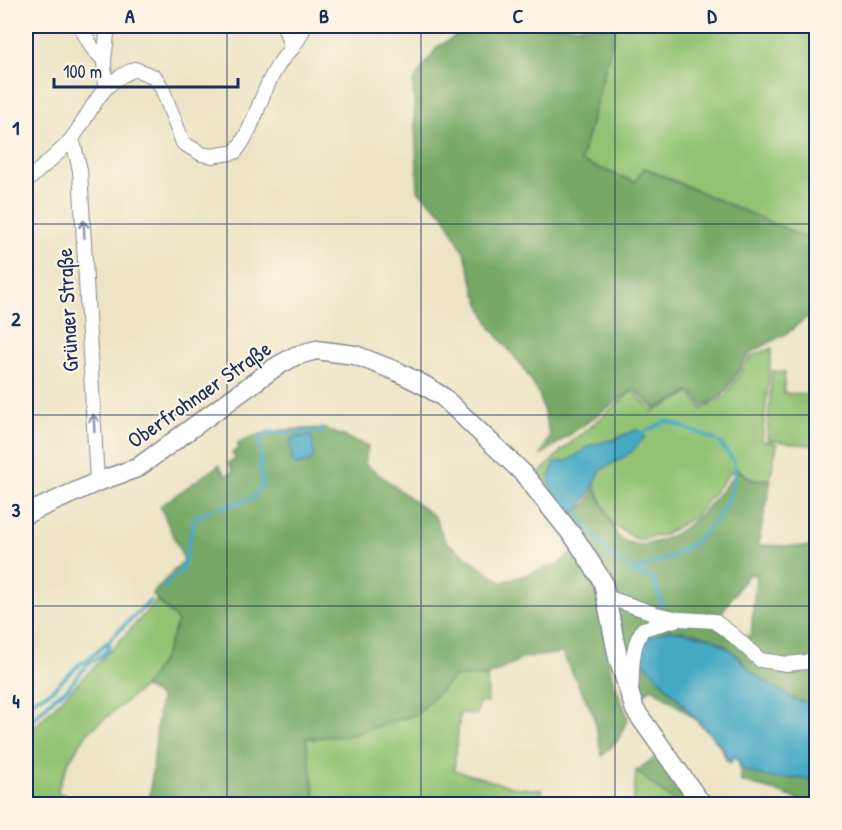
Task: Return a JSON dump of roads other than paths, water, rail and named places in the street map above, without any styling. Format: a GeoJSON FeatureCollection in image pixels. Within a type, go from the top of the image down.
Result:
{"type":"FeatureCollection","features":[{"type":"Feature","properties":{"kind":"main road","name":"Oberfrohnaer Straße"},"geometry":{"type":"LineString","coordinates":[[26,514],[97,482],[137,468],[274,368],[295,356],[316,350],[355,355],[396,371],[443,397],[515,466],[577,541],[603,582],[618,658],[635,710],[698,799],[704,804]]}},
{"type":"Feature","properties":{"kind":"street"},"geometry":{"type":"LineString","coordinates":[[80,26],[93,49],[104,60]]}},
{"type":"Feature","properties":{"kind":"street"},"geometry":{"type":"LineString","coordinates":[[105,88],[104,60],[108,26]]}},
{"type":"Feature","properties":{"kind":"street"},"geometry":{"type":"LineString","coordinates":[[284,26],[292,49]]}},
{"type":"Feature","properties":{"kind":"street"},"geometry":{"type":"LineString","coordinates":[[26,183],[72,138],[96,98],[105,88],[120,75],[135,69],[155,77],[162,88],[183,143],[202,154],[212,156],[235,152],[245,138],[279,64],[301,38],[304,26]]}},
{"type":"Feature","properties":{"kind":"street","name":"Grünaer Straße"},"geometry":{"type":"LineString","coordinates":[[72,138],[80,170],[97,482]]}},
{"type":"Feature","properties":{"kind":"street"},"geometry":{"type":"LineString","coordinates":[[607,597],[656,614],[680,619],[714,621],[733,634],[760,660],[788,664],[806,662],[816,657]]}},
{"type":"Feature","properties":{"kind":"street"},"geometry":{"type":"LineString","coordinates":[[631,698],[636,640],[643,628],[680,619]]}},
{"type":"Feature","properties":{"kind":"water"},"geometry":{"type":"Polygon","coordinates":[[[638,429],[645,437],[629,454],[601,470],[577,513],[568,511],[551,488],[551,470],[555,463],[569,460],[591,445],[615,439],[638,429]]]}},
{"type":"Feature","properties":{"kind":"water"},"geometry":{"type":"Polygon","coordinates":[[[310,436],[313,440],[314,457],[310,462],[296,465],[292,461],[290,443],[292,438],[310,436]]]}},
{"type":"Feature","properties":{"kind":"water"},"geometry":{"type":"Polygon","coordinates":[[[670,630],[712,638],[735,654],[755,675],[793,699],[816,705],[816,779],[773,778],[744,771],[740,762],[733,757],[729,762],[727,760],[723,748],[642,660],[639,650],[645,641],[655,634],[670,630]]]}},
{"type":"Feature","properties":{"kind":"waterway"},"geometry":{"type":"LineString","coordinates":[[642,433],[667,421],[716,440]]}},
{"type":"Feature","properties":{"kind":"waterway"},"geometry":{"type":"LineString","coordinates":[[219,508],[254,498],[263,483],[259,444],[263,435],[268,432],[288,434],[323,432]]}},
{"type":"Feature","properties":{"kind":"waterway"},"geometry":{"type":"LineString","coordinates":[[632,571],[671,557],[687,547],[701,537],[722,512],[731,494],[735,473],[734,462],[720,443]]}},
{"type":"Feature","properties":{"kind":"waterway"},"geometry":{"type":"LineString","coordinates":[[163,587],[182,570],[195,517],[211,510]]}},
{"type":"Feature","properties":{"kind":"waterway"},"geometry":{"type":"LineString","coordinates":[[577,513],[595,537],[617,560],[634,572],[654,579],[661,605]]}},
{"type":"Feature","properties":{"kind":"waterway"},"geometry":{"type":"LineString","coordinates":[[26,726],[55,697],[67,689],[87,665],[108,649],[110,639],[150,601]]}},
{"type":"Feature","properties":{"kind":"waterway"},"geometry":{"type":"LineString","coordinates":[[26,715],[30,704],[37,697],[53,689],[110,640]]}}]}
